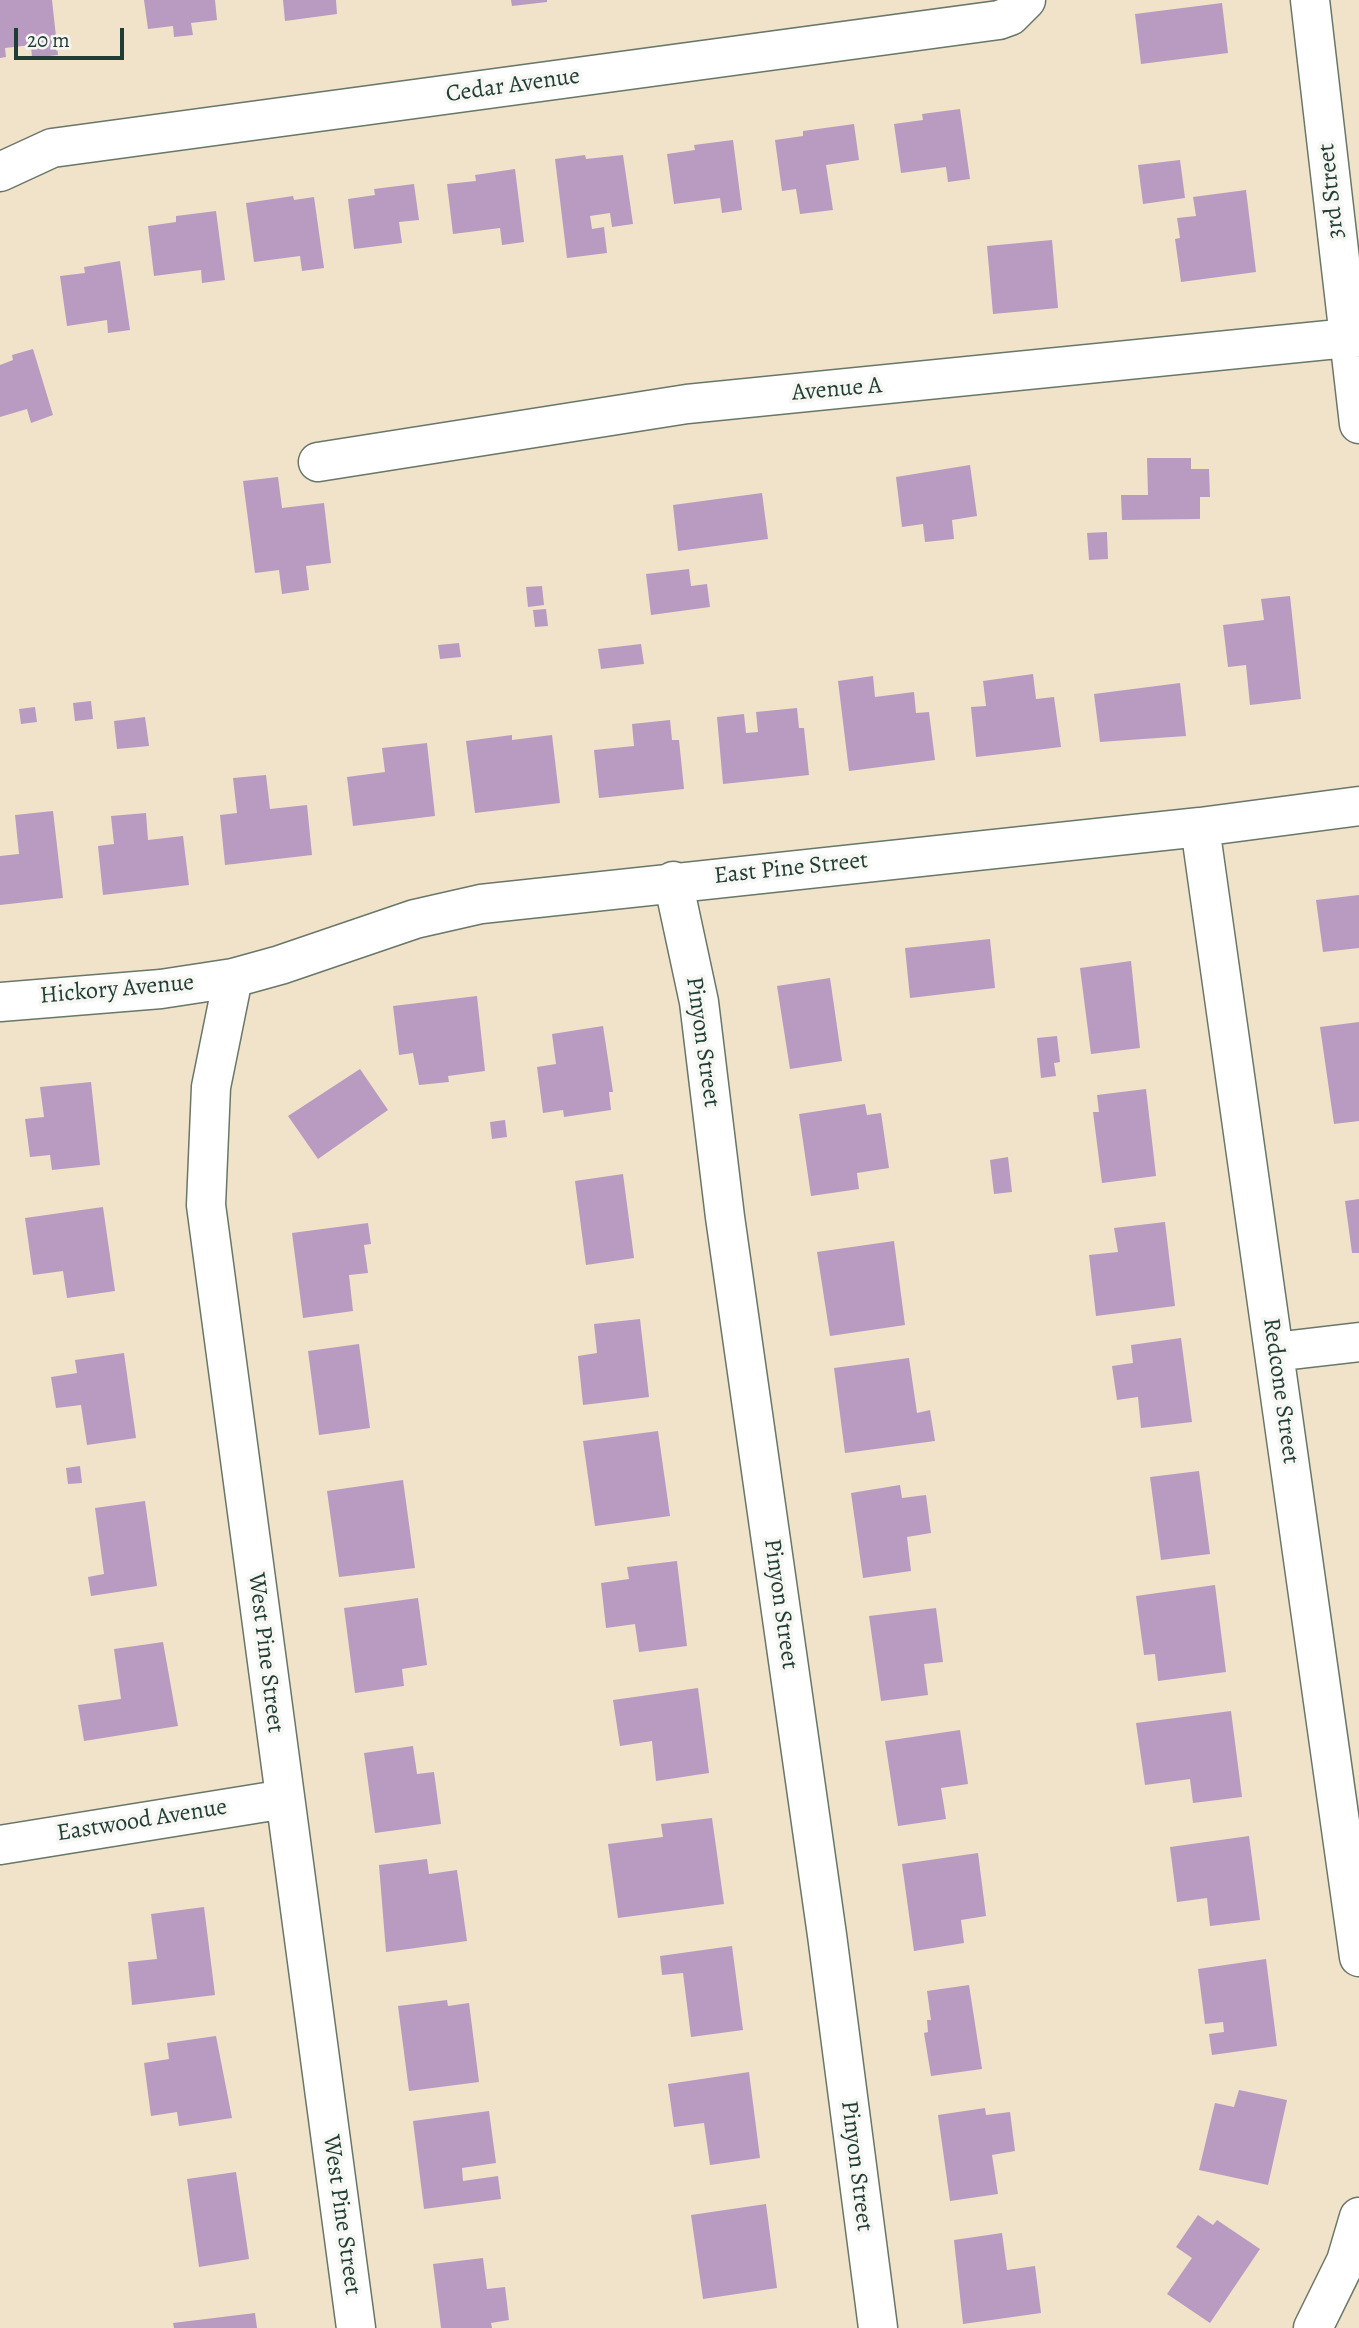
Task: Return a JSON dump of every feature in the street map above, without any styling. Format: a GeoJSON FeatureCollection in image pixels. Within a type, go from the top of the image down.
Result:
{"type":"FeatureCollection","features":[{"type":"Feature","properties":{"kind":"street","name":"3rd Street"},"geometry":{"type":"LineString","coordinates":[[1311,0],[1353,337],[1359,424]]}},
{"type":"Feature","properties":{"kind":"street","name":"Cedar Avenue"},"geometry":{"type":"LineString","coordinates":[[0,172],[52,148],[999,20],[1010,16],[1025,1]]}},
{"type":"Feature","properties":{"kind":"street","name":"Avenue A"},"geometry":{"type":"LineString","coordinates":[[318,462],[687,404],[1353,337]]}},
{"type":"Feature","properties":{"kind":"street","name":"East Pine Street"},"geometry":{"type":"LineString","coordinates":[[233,978],[280,965],[415,919],[481,904],[673,881],[1200,827],[1359,806]]}},
{"type":"Feature","properties":{"kind":"street","name":"Redcone Street"},"geometry":{"type":"LineString","coordinates":[[1200,827],[1359,1956]]}},
{"type":"Feature","properties":{"kind":"street","name":"Pinyon Street"},"geometry":{"type":"LineString","coordinates":[[673,881],[699,1002],[725,1217],[827,1935],[878,2328]]}},
{"type":"Feature","properties":{"kind":"street","name":"Hickory Avenue"},"geometry":{"type":"LineString","coordinates":[[0,1002],[161,989],[233,978]]}},
{"type":"Feature","properties":{"kind":"street","name":"West Pine Street"},"geometry":{"type":"LineString","coordinates":[[233,978],[211,1087],[206,1205],[356,2328]]}},
{"type":"Feature","properties":{"kind":"street"},"geometry":{"type":"LineString","coordinates":[[1274,1352],[1359,1342]]}},
{"type":"Feature","properties":{"kind":"street","name":"Eastwood Avenue"},"geometry":{"type":"LineString","coordinates":[[0,1845],[285,1799]]}},
{"type":"Feature","properties":{"kind":"street"},"geometry":{"type":"LineString","coordinates":[[1313,2328],[1346,2261],[1359,2217]]}},
{"type":"Feature","properties":{"kind":"building"},"geometry":{"type":"Polygon","coordinates":[[[0,0],[52,0],[58,55],[32,58],[31,45],[5,48],[6,57],[0,58],[0,0]]]}},
{"type":"Feature","properties":{"kind":"building"},"geometry":{"type":"Polygon","coordinates":[[[144,0],[215,0],[217,20],[191,23],[193,35],[174,37],[173,26],[148,29],[144,0]]]}},
{"type":"Feature","properties":{"kind":"building"},"geometry":{"type":"Polygon","coordinates":[[[283,0],[336,0],[337,14],[285,21],[283,0]]]}},
{"type":"Feature","properties":{"kind":"building"},"geometry":{"type":"Polygon","coordinates":[[[511,0],[547,0],[547,2],[512,6],[511,0]]]}},
{"type":"Feature","properties":{"kind":"building"},"geometry":{"type":"Polygon","coordinates":[[[1222,3],[1228,53],[1141,64],[1135,14],[1222,3]]]}},
{"type":"Feature","properties":{"kind":"building"},"geometry":{"type":"Polygon","coordinates":[[[960,109],[970,179],[948,182],[946,167],[901,173],[894,124],[923,120],[922,114],[960,109]]]}},
{"type":"Feature","properties":{"kind":"building"},"geometry":{"type":"Polygon","coordinates":[[[854,124],[859,160],[826,165],[833,210],[800,214],[796,189],[782,191],[775,140],[803,136],[803,131],[854,124]]]}},
{"type":"Feature","properties":{"kind":"building"},"geometry":{"type":"Polygon","coordinates":[[[733,140],[742,210],[722,213],[720,198],[674,204],[667,154],[695,150],[694,145],[733,140]]]}},
{"type":"Feature","properties":{"kind":"building"},"geometry":{"type":"Polygon","coordinates":[[[585,155],[586,159],[623,155],[633,224],[612,227],[610,213],[590,216],[592,229],[604,227],[607,253],[567,258],[555,159],[585,155]]]}},
{"type":"Feature","properties":{"kind":"building"},"geometry":{"type":"Polygon","coordinates":[[[1180,160],[1185,198],[1143,204],[1138,165],[1180,160]]]}},
{"type":"Feature","properties":{"kind":"building"},"geometry":{"type":"Polygon","coordinates":[[[515,169],[524,242],[502,245],[500,228],[453,234],[447,184],[476,181],[475,175],[515,169]]]}},
{"type":"Feature","properties":{"kind":"building"},"geometry":{"type":"Polygon","coordinates":[[[414,184],[419,220],[399,222],[402,243],[354,249],[348,199],[375,195],[374,189],[414,184]]]}},
{"type":"Feature","properties":{"kind":"building"},"geometry":{"type":"Polygon","coordinates":[[[1246,190],[1256,272],[1181,282],[1175,239],[1180,238],[1177,218],[1196,216],[1193,197],[1246,190]]]}},
{"type":"Feature","properties":{"kind":"building"},"geometry":{"type":"Polygon","coordinates":[[[293,196],[294,200],[314,197],[324,268],[302,271],[300,256],[254,262],[246,203],[293,196]]]}},
{"type":"Feature","properties":{"kind":"building"},"geometry":{"type":"Polygon","coordinates":[[[216,211],[225,280],[202,283],[201,270],[154,276],[148,226],[176,222],[176,216],[216,211]]]}},
{"type":"Feature","properties":{"kind":"building"},"geometry":{"type":"Polygon","coordinates":[[[1052,240],[1058,308],[993,314],[987,246],[1052,240]]]}},
{"type":"Feature","properties":{"kind":"building"},"geometry":{"type":"Polygon","coordinates":[[[120,261],[130,330],[108,333],[107,320],[67,326],[60,276],[85,273],[84,267],[120,261]]]}},
{"type":"Feature","properties":{"kind":"building"},"geometry":{"type":"Polygon","coordinates":[[[33,349],[53,415],[31,423],[27,409],[0,417],[0,365],[13,360],[12,355],[33,349]]]}},
{"type":"Feature","properties":{"kind":"building"},"geometry":{"type":"Polygon","coordinates":[[[1147,458],[1191,458],[1191,469],[1209,469],[1210,497],[1200,497],[1200,519],[1122,520],[1121,495],[1148,495],[1147,458]]]}},
{"type":"Feature","properties":{"kind":"building"},"geometry":{"type":"Polygon","coordinates":[[[970,465],[977,516],[952,520],[954,539],[925,542],[923,524],[902,527],[896,477],[970,465]]]}},
{"type":"Feature","properties":{"kind":"building"},"geometry":{"type":"Polygon","coordinates":[[[278,477],[282,508],[324,503],[331,563],[306,566],[309,590],[282,594],[279,570],[255,573],[243,481],[278,477]]]}},
{"type":"Feature","properties":{"kind":"building"},"geometry":{"type":"Polygon","coordinates":[[[762,493],[768,539],[678,551],[673,505],[762,493]]]}},
{"type":"Feature","properties":{"kind":"building"},"geometry":{"type":"Polygon","coordinates":[[[1107,532],[1108,559],[1089,560],[1087,533],[1107,532]]]}},
{"type":"Feature","properties":{"kind":"building"},"geometry":{"type":"Polygon","coordinates":[[[689,569],[691,586],[707,584],[710,607],[651,615],[646,574],[689,569]]]}},
{"type":"Feature","properties":{"kind":"building"},"geometry":{"type":"Polygon","coordinates":[[[542,586],[544,605],[528,607],[526,587],[542,586]]]}},
{"type":"Feature","properties":{"kind":"building"},"geometry":{"type":"Polygon","coordinates":[[[1290,596],[1301,699],[1250,705],[1246,665],[1228,667],[1223,625],[1264,620],[1261,599],[1290,596]]]}},
{"type":"Feature","properties":{"kind":"building"},"geometry":{"type":"Polygon","coordinates":[[[546,609],[548,626],[535,627],[533,610],[546,609]]]}},
{"type":"Feature","properties":{"kind":"building"},"geometry":{"type":"Polygon","coordinates":[[[459,643],[461,657],[440,659],[438,645],[459,643]]]}},
{"type":"Feature","properties":{"kind":"building"},"geometry":{"type":"Polygon","coordinates":[[[641,644],[644,664],[601,669],[598,649],[641,644]]]}},
{"type":"Feature","properties":{"kind":"building"},"geometry":{"type":"Polygon","coordinates":[[[1033,674],[1036,699],[1054,697],[1061,747],[976,757],[971,707],[986,706],[983,681],[1033,674]]]}},
{"type":"Feature","properties":{"kind":"building"},"geometry":{"type":"Polygon","coordinates":[[[873,676],[875,697],[914,692],[916,713],[929,712],[935,760],[849,771],[838,681],[873,676]]]}},
{"type":"Feature","properties":{"kind":"building"},"geometry":{"type":"Polygon","coordinates":[[[1180,683],[1186,736],[1100,742],[1094,694],[1180,683]]]}},
{"type":"Feature","properties":{"kind":"building"},"geometry":{"type":"Polygon","coordinates":[[[91,701],[93,719],[75,721],[73,703],[91,701]]]}},
{"type":"Feature","properties":{"kind":"building"},"geometry":{"type":"Polygon","coordinates":[[[35,707],[37,722],[21,724],[19,709],[35,707]]]}},
{"type":"Feature","properties":{"kind":"building"},"geometry":{"type":"Polygon","coordinates":[[[797,708],[799,728],[804,728],[809,775],[723,784],[717,717],[744,714],[746,733],[758,732],[756,712],[797,708]]]}},
{"type":"Feature","properties":{"kind":"building"},"geometry":{"type":"Polygon","coordinates":[[[145,717],[149,746],[117,749],[114,721],[145,717]]]}},
{"type":"Feature","properties":{"kind":"building"},"geometry":{"type":"Polygon","coordinates":[[[670,720],[672,740],[679,740],[684,789],[599,798],[594,750],[634,746],[632,724],[670,720]]]}},
{"type":"Feature","properties":{"kind":"building"},"geometry":{"type":"Polygon","coordinates":[[[512,735],[512,740],[552,735],[560,803],[475,813],[466,741],[512,735]]]}},
{"type":"Feature","properties":{"kind":"building"},"geometry":{"type":"Polygon","coordinates":[[[427,743],[435,816],[353,826],[347,777],[385,772],[382,748],[427,743]]]}},
{"type":"Feature","properties":{"kind":"building"},"geometry":{"type":"Polygon","coordinates":[[[266,775],[270,809],[307,805],[312,855],[225,865],[220,815],[237,813],[233,778],[266,775]]]}},
{"type":"Feature","properties":{"kind":"building"},"geometry":{"type":"Polygon","coordinates":[[[53,811],[63,898],[0,905],[0,856],[19,854],[15,815],[53,811]]]}},
{"type":"Feature","properties":{"kind":"building"},"geometry":{"type":"Polygon","coordinates":[[[146,813],[148,840],[183,836],[189,885],[103,895],[98,846],[114,844],[111,816],[146,813]]]}},
{"type":"Feature","properties":{"kind":"building"},"geometry":{"type":"Polygon","coordinates":[[[1359,895],[1359,948],[1323,952],[1316,900],[1359,895]]]}},
{"type":"Feature","properties":{"kind":"building"},"geometry":{"type":"Polygon","coordinates":[[[990,939],[995,988],[910,998],[905,948],[990,939]]]}},
{"type":"Feature","properties":{"kind":"building"},"geometry":{"type":"Polygon","coordinates":[[[1131,961],[1140,1048],[1091,1054],[1080,968],[1131,961]]]}},
{"type":"Feature","properties":{"kind":"building"},"geometry":{"type":"Polygon","coordinates":[[[830,978],[842,1061],[790,1069],[777,986],[830,978]]]}},
{"type":"Feature","properties":{"kind":"building"},"geometry":{"type":"Polygon","coordinates":[[[477,996],[485,1071],[448,1076],[449,1082],[419,1085],[413,1053],[399,1055],[393,1006],[477,996]]]}},
{"type":"Feature","properties":{"kind":"building"},"geometry":{"type":"Polygon","coordinates":[[[1359,1022],[1359,1121],[1334,1124],[1320,1027],[1359,1022]]]}},
{"type":"Feature","properties":{"kind":"building"},"geometry":{"type":"Polygon","coordinates":[[[603,1026],[613,1092],[609,1092],[611,1110],[564,1117],[563,1110],[543,1113],[537,1067],[556,1064],[552,1034],[603,1026]]]}},
{"type":"Feature","properties":{"kind":"building"},"geometry":{"type":"Polygon","coordinates":[[[1057,1036],[1060,1062],[1054,1063],[1056,1076],[1041,1078],[1037,1038],[1057,1036]]]}},
{"type":"Feature","properties":{"kind":"building"},"geometry":{"type":"Polygon","coordinates":[[[360,1069],[388,1110],[318,1159],[288,1116],[360,1069]]]}},
{"type":"Feature","properties":{"kind":"building"},"geometry":{"type":"Polygon","coordinates":[[[91,1082],[100,1165],[52,1170],[50,1155],[30,1157],[25,1119],[44,1117],[40,1087],[91,1082]]]}},
{"type":"Feature","properties":{"kind":"building"},"geometry":{"type":"Polygon","coordinates":[[[1146,1089],[1156,1176],[1102,1183],[1093,1112],[1099,1112],[1097,1095],[1146,1089]]]}},
{"type":"Feature","properties":{"kind":"building"},"geometry":{"type":"Polygon","coordinates":[[[865,1104],[867,1115],[881,1113],[889,1168],[857,1173],[859,1189],[811,1196],[799,1114],[865,1104]]]}},
{"type":"Feature","properties":{"kind":"building"},"geometry":{"type":"Polygon","coordinates":[[[505,1120],[507,1137],[492,1139],[490,1122],[505,1120]]]}},
{"type":"Feature","properties":{"kind":"building"},"geometry":{"type":"Polygon","coordinates":[[[1008,1157],[1012,1192],[994,1194],[990,1160],[1008,1157]]]}},
{"type":"Feature","properties":{"kind":"building"},"geometry":{"type":"Polygon","coordinates":[[[623,1174],[634,1258],[586,1265],[575,1181],[623,1174]]]}},
{"type":"Feature","properties":{"kind":"building"},"geometry":{"type":"Polygon","coordinates":[[[1359,1199],[1359,1253],[1352,1253],[1345,1201],[1359,1199]]]}},
{"type":"Feature","properties":{"kind":"building"},"geometry":{"type":"Polygon","coordinates":[[[103,1207],[115,1291],[67,1298],[63,1271],[33,1275],[25,1218],[103,1207]]]}},
{"type":"Feature","properties":{"kind":"building"},"geometry":{"type":"Polygon","coordinates":[[[1165,1222],[1175,1306],[1096,1316],[1089,1255],[1118,1252],[1114,1228],[1165,1222]]]}},
{"type":"Feature","properties":{"kind":"building"},"geometry":{"type":"Polygon","coordinates":[[[368,1223],[371,1244],[364,1245],[368,1273],[349,1275],[353,1311],[303,1318],[292,1233],[368,1223]]]}},
{"type":"Feature","properties":{"kind":"building"},"geometry":{"type":"Polygon","coordinates":[[[894,1241],[905,1325],[830,1336],[817,1252],[894,1241]]]}},
{"type":"Feature","properties":{"kind":"building"},"geometry":{"type":"Polygon","coordinates":[[[640,1319],[649,1397],[583,1405],[578,1356],[597,1353],[594,1324],[640,1319]]]}},
{"type":"Feature","properties":{"kind":"building"},"geometry":{"type":"Polygon","coordinates":[[[1181,1338],[1192,1422],[1141,1428],[1138,1397],[1117,1400],[1112,1366],[1133,1363],[1131,1345],[1181,1338]]]}},
{"type":"Feature","properties":{"kind":"building"},"geometry":{"type":"Polygon","coordinates":[[[359,1344],[370,1428],[319,1435],[308,1351],[359,1344]]]}},
{"type":"Feature","properties":{"kind":"building"},"geometry":{"type":"Polygon","coordinates":[[[124,1353],[136,1438],[87,1445],[81,1405],[56,1408],[51,1377],[77,1373],[75,1360],[124,1353]]]}},
{"type":"Feature","properties":{"kind":"building"},"geometry":{"type":"Polygon","coordinates":[[[909,1358],[917,1413],[930,1410],[935,1441],[845,1453],[834,1368],[909,1358]]]}},
{"type":"Feature","properties":{"kind":"building"},"geometry":{"type":"Polygon","coordinates":[[[658,1431],[670,1516],[595,1526],[583,1441],[658,1431]]]}},
{"type":"Feature","properties":{"kind":"building"},"geometry":{"type":"Polygon","coordinates":[[[80,1466],[82,1483],[68,1484],[66,1468],[80,1466]]]}},
{"type":"Feature","properties":{"kind":"building"},"geometry":{"type":"Polygon","coordinates":[[[1199,1471],[1210,1554],[1161,1560],[1150,1477],[1199,1471]]]}},
{"type":"Feature","properties":{"kind":"building"},"geometry":{"type":"Polygon","coordinates":[[[403,1480],[415,1568],[339,1577],[327,1491],[403,1480]]]}},
{"type":"Feature","properties":{"kind":"building"},"geometry":{"type":"Polygon","coordinates":[[[900,1485],[902,1498],[926,1495],[931,1533],[907,1537],[911,1571],[863,1578],[851,1493],[900,1485]]]}},
{"type":"Feature","properties":{"kind":"building"},"geometry":{"type":"Polygon","coordinates":[[[145,1501],[157,1586],[91,1596],[88,1577],[104,1574],[95,1508],[145,1501]]]}},
{"type":"Feature","properties":{"kind":"building"},"geometry":{"type":"Polygon","coordinates":[[[677,1561],[687,1646],[639,1652],[635,1624],[606,1628],[601,1583],[629,1579],[627,1567],[677,1561]]]}},
{"type":"Feature","properties":{"kind":"building"},"geometry":{"type":"Polygon","coordinates":[[[1215,1585],[1226,1672],[1158,1681],[1155,1654],[1144,1655],[1136,1596],[1215,1585]]]}},
{"type":"Feature","properties":{"kind":"building"},"geometry":{"type":"Polygon","coordinates":[[[418,1598],[427,1665],[402,1669],[404,1686],[355,1693],[344,1608],[418,1598]]]}},
{"type":"Feature","properties":{"kind":"building"},"geometry":{"type":"Polygon","coordinates":[[[936,1608],[943,1662],[924,1664],[928,1695],[881,1701],[869,1616],[936,1608]]]}},
{"type":"Feature","properties":{"kind":"building"},"geometry":{"type":"Polygon","coordinates":[[[163,1642],[178,1726],[84,1741],[78,1705],[121,1699],[114,1649],[163,1642]]]}},
{"type":"Feature","properties":{"kind":"building"},"geometry":{"type":"Polygon","coordinates":[[[698,1688],[709,1773],[656,1781],[652,1741],[620,1746],[613,1700],[698,1688]]]}},
{"type":"Feature","properties":{"kind":"building"},"geometry":{"type":"Polygon","coordinates":[[[1231,1711],[1242,1797],[1193,1803],[1190,1779],[1145,1785],[1136,1723],[1231,1711]]]}},
{"type":"Feature","properties":{"kind":"building"},"geometry":{"type":"Polygon","coordinates":[[[960,1730],[968,1784],[941,1788],[946,1819],[898,1826],[885,1741],[960,1730]]]}},
{"type":"Feature","properties":{"kind":"building"},"geometry":{"type":"Polygon","coordinates":[[[413,1746],[417,1774],[434,1772],[441,1824],[375,1833],[364,1753],[413,1746]]]}},
{"type":"Feature","properties":{"kind":"building"},"geometry":{"type":"Polygon","coordinates":[[[712,1818],[724,1904],[618,1918],[608,1844],[663,1837],[661,1824],[712,1818]]]}},
{"type":"Feature","properties":{"kind":"building"},"geometry":{"type":"Polygon","coordinates":[[[1249,1836],[1260,1920],[1210,1926],[1207,1898],[1177,1902],[1170,1847],[1249,1836]]]}},
{"type":"Feature","properties":{"kind":"building"},"geometry":{"type":"Polygon","coordinates":[[[978,1853],[986,1916],[961,1920],[964,1943],[914,1951],[902,1864],[978,1853]]]}},
{"type":"Feature","properties":{"kind":"building"},"geometry":{"type":"Polygon","coordinates":[[[427,1859],[429,1874],[457,1870],[467,1941],[386,1952],[379,1865],[427,1859]]]}},
{"type":"Feature","properties":{"kind":"building"},"geometry":{"type":"Polygon","coordinates":[[[204,1907],[215,1995],[132,2005],[128,1962],[157,1959],[151,1914],[204,1907]]]}},
{"type":"Feature","properties":{"kind":"building"},"geometry":{"type":"Polygon","coordinates":[[[732,1946],[743,2030],[691,2037],[683,1973],[662,1975],[660,1956],[732,1946]]]}},
{"type":"Feature","properties":{"kind":"building"},"geometry":{"type":"Polygon","coordinates":[[[1266,1959],[1277,2046],[1212,2055],[1209,2034],[1224,2032],[1223,2022],[1205,2024],[1198,1969],[1266,1959]]]}},
{"type":"Feature","properties":{"kind":"building"},"geometry":{"type":"Polygon","coordinates":[[[969,1985],[982,2069],[931,2076],[924,2033],[928,2032],[927,2020],[931,2020],[927,1991],[969,1985]]]}},
{"type":"Feature","properties":{"kind":"building"},"geometry":{"type":"Polygon","coordinates":[[[447,2000],[448,2006],[469,2003],[479,2082],[409,2091],[398,2006],[447,2000]]]}},
{"type":"Feature","properties":{"kind":"building"},"geometry":{"type":"Polygon","coordinates":[[[216,2036],[232,2118],[179,2126],[177,2112],[151,2116],[144,2063],[169,2059],[167,2043],[216,2036]]]}},
{"type":"Feature","properties":{"kind":"building"},"geometry":{"type":"Polygon","coordinates":[[[749,2072],[760,2158],[710,2165],[704,2123],[674,2127],[668,2084],[749,2072]]]}},
{"type":"Feature","properties":{"kind":"building"},"geometry":{"type":"Polygon","coordinates":[[[1239,2090],[1287,2100],[1268,2185],[1199,2170],[1215,2103],[1234,2107],[1239,2090]]]}},
{"type":"Feature","properties":{"kind":"building"},"geometry":{"type":"Polygon","coordinates":[[[985,2108],[986,2115],[1010,2112],[1015,2151],[992,2155],[998,2194],[950,2201],[938,2115],[985,2108]]]}},
{"type":"Feature","properties":{"kind":"building"},"geometry":{"type":"Polygon","coordinates":[[[489,2111],[496,2163],[462,2168],[463,2181],[498,2176],[501,2199],[424,2209],[413,2121],[489,2111]]]}},
{"type":"Feature","properties":{"kind":"building"},"geometry":{"type":"Polygon","coordinates":[[[236,2172],[249,2259],[199,2267],[187,2179],[236,2172]]]}},
{"type":"Feature","properties":{"kind":"building"},"geometry":{"type":"Polygon","coordinates":[[[766,2204],[777,2288],[703,2299],[691,2215],[766,2204]]]}},
{"type":"Feature","properties":{"kind":"building"},"geometry":{"type":"Polygon","coordinates":[[[1198,2215],[1213,2225],[1217,2220],[1260,2249],[1210,2323],[1167,2294],[1192,2258],[1176,2247],[1198,2215]]]}},
{"type":"Feature","properties":{"kind":"building"},"geometry":{"type":"Polygon","coordinates":[[[1002,2233],[1007,2270],[1035,2266],[1041,2313],[963,2324],[954,2240],[1002,2233]]]}},
{"type":"Feature","properties":{"kind":"building"},"geometry":{"type":"Polygon","coordinates":[[[483,2258],[487,2289],[505,2287],[509,2320],[491,2323],[492,2328],[441,2328],[433,2264],[483,2258]]]}},
{"type":"Feature","properties":{"kind":"building"},"geometry":{"type":"Polygon","coordinates":[[[255,2313],[257,2328],[174,2328],[173,2323],[255,2313]]]}}]}
